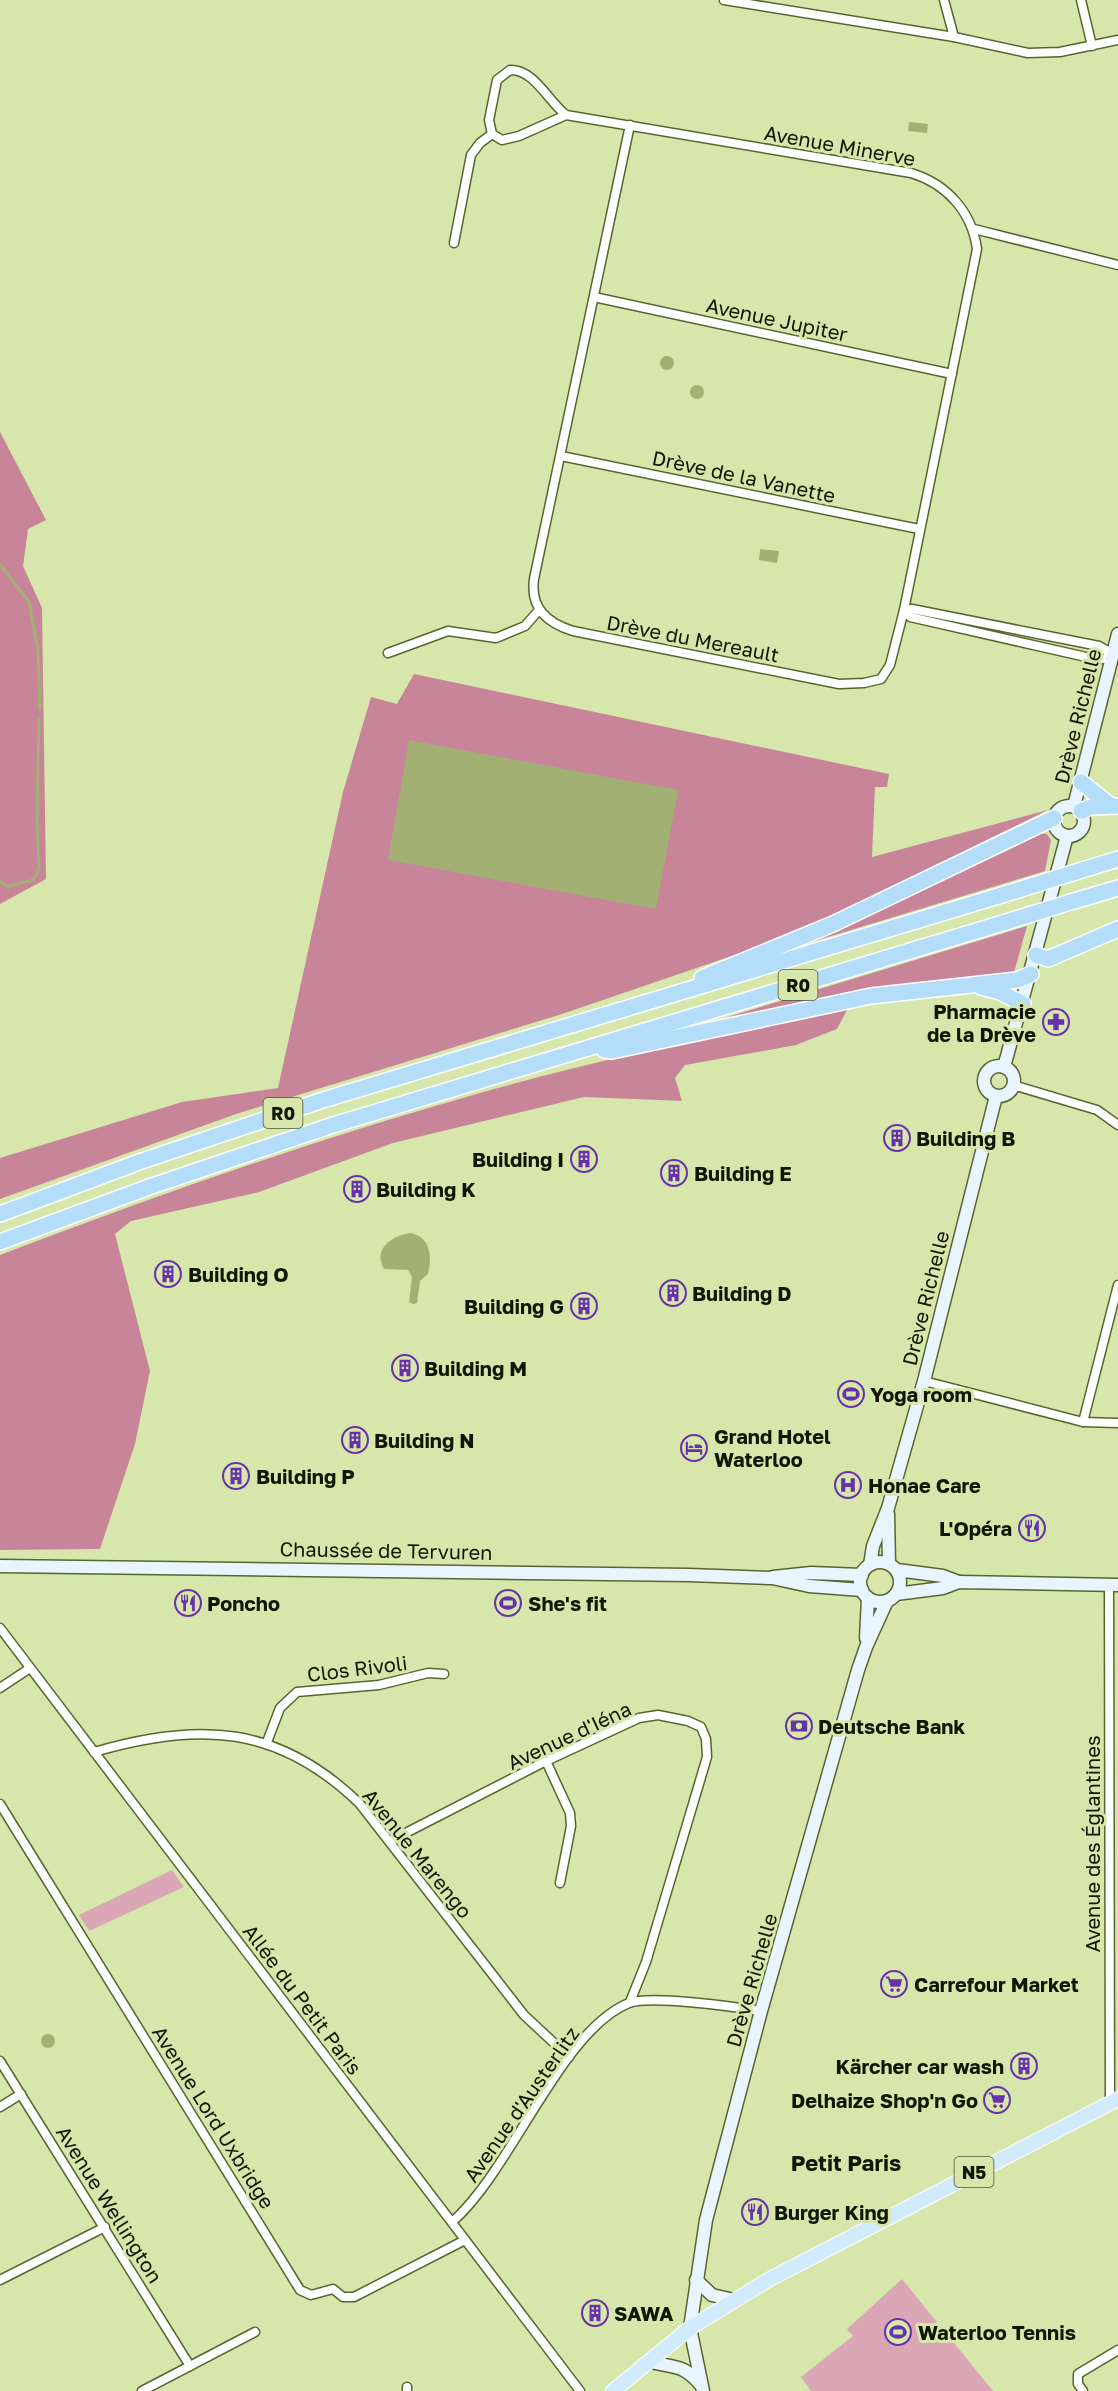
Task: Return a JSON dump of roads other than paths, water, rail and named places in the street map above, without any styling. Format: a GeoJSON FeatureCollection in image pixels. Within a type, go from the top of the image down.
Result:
{"type":"FeatureCollection","features":[{"type":"Feature","properties":{"kind":"highway"},"geometry":{"type":"LineString","coordinates":[[1081,782],[1114,805]]}},
{"type":"Feature","properties":{"kind":"highway"},"geometry":{"type":"LineString","coordinates":[[1078,809],[1114,805]]}},
{"type":"Feature","properties":{"kind":"highway"},"geometry":{"type":"LineString","coordinates":[[684,991],[709,973],[833,924],[1054,818]]}},
{"type":"Feature","properties":{"kind":"highway","name":"R0"},"geometry":{"type":"LineString","coordinates":[[0,1214],[139,1162],[323,1100],[1118,859]]}},
{"type":"Feature","properties":{"kind":"highway","name":"R0"},"geometry":{"type":"LineString","coordinates":[[0,1242],[239,1156],[590,1047],[1118,888]]}},
{"type":"Feature","properties":{"kind":"highway"},"geometry":{"type":"LineString","coordinates":[[1036,955],[1048,959],[1118,929]]}},
{"type":"Feature","properties":{"kind":"highway"},"geometry":{"type":"LineString","coordinates":[[590,1047],[612,1051],[871,996],[1017,980],[1031,974]]}},
{"type":"Feature","properties":{"kind":"highway"},"geometry":{"type":"LineString","coordinates":[[972,985],[1000,992],[1023,1004]]}},
{"type":"Feature","properties":{"kind":"main road","name":"Drève Richelle"},"geometry":{"type":"LineString","coordinates":[[1078,809],[1081,782],[1118,634]]}},
{"type":"Feature","properties":{"kind":"main road"},"geometry":{"type":"LineString","coordinates":[[1062,808],[1078,809],[1084,825],[1080,832],[1067,836],[1057,830],[1054,818],[1062,808]]}},
{"type":"Feature","properties":{"kind":"main road"},"geometry":{"type":"LineString","coordinates":[[1004,1067],[1067,836]]}},
{"type":"Feature","properties":{"kind":"main road"},"geometry":{"type":"LineString","coordinates":[[994,1067],[1004,1067],[1010,1072],[1013,1085],[1010,1092],[996,1096],[987,1090],[984,1079],[994,1067]]}},
{"type":"Feature","properties":{"kind":"main road","name":"Drève Richelle"},"geometry":{"type":"LineString","coordinates":[[870,1565],[878,1529],[888,1508],[924,1382],[996,1096]]}},
{"type":"Feature","properties":{"kind":"main road","name":"Drève Richelle"},"geometry":{"type":"LineString","coordinates":[[888,1508],[893,1567]]}},
{"type":"Feature","properties":{"kind":"main road"},"geometry":{"type":"LineString","coordinates":[[959,1582],[943,1588],[892,1597],[881,1602],[865,1594],[862,1575],[870,1565],[883,1562],[893,1567],[943,1576],[959,1582],[1114,1584]]}},
{"type":"Feature","properties":{"kind":"main road","name":"Chaussée de Tervuren"},"geometry":{"type":"LineString","coordinates":[[0,1566],[347,1568],[772,1578],[811,1573],[862,1575]]}},
{"type":"Feature","properties":{"kind":"main road"},"geometry":{"type":"LineString","coordinates":[[892,1597],[900,1586],[893,1567]]}},
{"type":"Feature","properties":{"kind":"main road","name":"Chaussée de Tervuren"},"geometry":{"type":"LineString","coordinates":[[772,1578],[865,1594]]}},
{"type":"Feature","properties":{"kind":"main road","name":"Drève Richelle"},"geometry":{"type":"LineString","coordinates":[[865,1594],[866,1647]]}},
{"type":"Feature","properties":{"kind":"main road","name":"Drève Richelle"},"geometry":{"type":"LineString","coordinates":[[702,2388],[690,2328],[706,2220],[761,2011],[866,1647],[892,1597]]}},
{"type":"Feature","properties":{"kind":"main road","name":"N5"},"geometry":{"type":"LineString","coordinates":[[613,2391],[690,2328],[734,2300],[820,2251],[1114,2101]]}},
{"type":"Feature","properties":{"kind":"main road"},"geometry":{"type":"LineString","coordinates":[[696,2280],[712,2295],[734,2300]]}},
{"type":"Feature","properties":{"kind":"main road"},"geometry":{"type":"LineString","coordinates":[[651,2362],[675,2364],[692,2374],[702,2388]]}},
{"type":"Feature","properties":{"kind":"street"},"geometry":{"type":"LineString","coordinates":[[724,0],[954,37],[1028,53],[1060,52],[1118,40]]}},
{"type":"Feature","properties":{"kind":"street"},"geometry":{"type":"LineString","coordinates":[[944,0],[954,37]]}},
{"type":"Feature","properties":{"kind":"street"},"geometry":{"type":"LineString","coordinates":[[1081,0],[1092,46]]}},
{"type":"Feature","properties":{"kind":"street"},"geometry":{"type":"LineString","coordinates":[[510,70],[525,73],[566,115],[508,140],[502,140],[492,134],[489,120],[494,87],[500,76],[510,70]]}},
{"type":"Feature","properties":{"kind":"street","name":"Avenue Minerve"},"geometry":{"type":"LineString","coordinates":[[566,115],[920,176],[930,179],[949,193],[974,229]]}},
{"type":"Feature","properties":{"kind":"street"},"geometry":{"type":"LineString","coordinates":[[388,653],[448,631],[496,638],[525,626],[539,610],[534,595],[534,579],[630,125]]}},
{"type":"Feature","properties":{"kind":"street"},"geometry":{"type":"LineString","coordinates":[[454,243],[471,155],[480,143],[492,134]]}},
{"type":"Feature","properties":{"kind":"street"},"geometry":{"type":"LineString","coordinates":[[974,229],[1118,265]]}},
{"type":"Feature","properties":{"kind":"street","name":"Drève du Mereault"},"geometry":{"type":"LineString","coordinates":[[539,610],[553,623],[573,631],[839,684],[864,683],[881,679],[890,665],[904,610],[977,249],[974,229]]}},
{"type":"Feature","properties":{"kind":"street","name":"Avenue Jupiter"},"geometry":{"type":"LineString","coordinates":[[594,297],[952,374]]}},
{"type":"Feature","properties":{"kind":"street","name":"Drève de la Vanette"},"geometry":{"type":"LineString","coordinates":[[561,456],[919,528]]}},
{"type":"Feature","properties":{"kind":"street"},"geometry":{"type":"LineString","coordinates":[[912,609],[1099,646],[1106,650],[1111,659],[1095,659],[910,617],[904,610],[912,609]]}},
{"type":"Feature","properties":{"kind":"street"},"geometry":{"type":"LineString","coordinates":[[1013,1085],[1097,1110],[1118,1125]]}},
{"type":"Feature","properties":{"kind":"street"},"geometry":{"type":"LineString","coordinates":[[1083,1422],[1118,1285]]}},
{"type":"Feature","properties":{"kind":"street"},"geometry":{"type":"LineString","coordinates":[[924,1382],[1083,1422],[1118,1423]]}},
{"type":"Feature","properties":{"kind":"street","name":"Avenue des Églantines"},"geometry":{"type":"LineString","coordinates":[[1114,1584],[1114,2101]]}},
{"type":"Feature","properties":{"kind":"street","name":"Allée du Petit Paris"},"geometry":{"type":"LineString","coordinates":[[0,1628],[580,2391]]}},
{"type":"Feature","properties":{"kind":"street"},"geometry":{"type":"LineString","coordinates":[[0,1689],[30,1668]]}},
{"type":"Feature","properties":{"kind":"street","name":"Clos Rivoli"},"geometry":{"type":"LineString","coordinates":[[267,1742],[280,1708],[297,1692],[379,1685],[428,1674],[444,1674]]}},
{"type":"Feature","properties":{"kind":"street","name":"Avenue d'Iéna"},"geometry":{"type":"LineString","coordinates":[[390,1841],[546,1761],[630,1722],[658,1715],[688,1721],[701,1727],[706,1739],[707,1756],[646,1962],[630,2002]]}},
{"type":"Feature","properties":{"kind":"street","name":"Avenue Marengo"},"geometry":{"type":"LineString","coordinates":[[94,1752],[137,1740],[204,1732],[267,1742],[311,1763],[341,1786],[390,1841],[524,2015],[569,2057]]}},
{"type":"Feature","properties":{"kind":"street"},"geometry":{"type":"LineString","coordinates":[[546,1761],[570,1813],[570,1826],[560,1883]]}},
{"type":"Feature","properties":{"kind":"street","name":"Avenue Lord Uxbridge"},"geometry":{"type":"LineString","coordinates":[[0,1804],[300,2290],[311,2295],[333,2289],[344,2297],[354,2297],[465,2240]]}},
{"type":"Feature","properties":{"kind":"street"},"geometry":{"type":"LineString","coordinates":[[630,2002],[652,2000],[761,2011]]}},
{"type":"Feature","properties":{"kind":"street","name":"Avenue d'Austerlitz"},"geometry":{"type":"LineString","coordinates":[[452,2222],[483,2190],[569,2057],[608,2015],[630,2002]]}},
{"type":"Feature","properties":{"kind":"street","name":"Avenue Wellington"},"geometry":{"type":"LineString","coordinates":[[0,2061],[190,2366]]}},
{"type":"Feature","properties":{"kind":"street"},"geometry":{"type":"LineString","coordinates":[[0,2107],[21,2094]]}},
{"type":"Feature","properties":{"kind":"street"},"geometry":{"type":"LineString","coordinates":[[0,2280],[105,2227]]}},
{"type":"Feature","properties":{"kind":"street"},"geometry":{"type":"LineString","coordinates":[[142,2391],[255,2332]]}},
{"type":"Feature","properties":{"kind":"street"},"geometry":{"type":"LineString","coordinates":[[1083,2391],[1078,2384],[1078,2374],[1118,2350]]}},
{"type":"Feature","properties":{"kind":"waterway"},"geometry":{"type":"LineString","coordinates":[[0,564],[29,602],[38,650],[40,709]]}},
{"type":"Feature","properties":{"kind":"waterway"},"geometry":{"type":"LineString","coordinates":[[0,881],[7,887],[33,880],[39,869],[37,821],[39,719]]}},
{"type":"Feature","properties":{"kind":"place","name":"Pharmacie de la Drève"},"geometry":{"type":"Point","coordinates":[1056,1022]}},
{"type":"Feature","properties":{"kind":"place","name":"Building B"},"geometry":{"type":"Point","coordinates":[897,1138]}},
{"type":"Feature","properties":{"kind":"place","name":"Building I"},"geometry":{"type":"Point","coordinates":[584,1159]}},
{"type":"Feature","properties":{"kind":"place","name":"Building E"},"geometry":{"type":"Point","coordinates":[674,1173]}},
{"type":"Feature","properties":{"kind":"place","name":"Building K"},"geometry":{"type":"Point","coordinates":[357,1189]}},
{"type":"Feature","properties":{"kind":"place","name":"Building O"},"geometry":{"type":"Point","coordinates":[168,1274]}},
{"type":"Feature","properties":{"kind":"place","name":"Building D"},"geometry":{"type":"Point","coordinates":[673,1293]}},
{"type":"Feature","properties":{"kind":"place","name":"Building G"},"geometry":{"type":"Point","coordinates":[584,1306]}},
{"type":"Feature","properties":{"kind":"place","name":"Building M"},"geometry":{"type":"Point","coordinates":[405,1368]}},
{"type":"Feature","properties":{"kind":"place","name":"Yoga room"},"geometry":{"type":"Point","coordinates":[851,1394]}},
{"type":"Feature","properties":{"kind":"place","name":"Building N"},"geometry":{"type":"Point","coordinates":[355,1440]}},
{"type":"Feature","properties":{"kind":"place","name":"Grand Hotel Waterloo"},"geometry":{"type":"Point","coordinates":[694,1448]}},
{"type":"Feature","properties":{"kind":"place","name":"Building P"},"geometry":{"type":"Point","coordinates":[236,1476]}},
{"type":"Feature","properties":{"kind":"place","name":"Honae Care"},"geometry":{"type":"Point","coordinates":[848,1485]}},
{"type":"Feature","properties":{"kind":"place","name":"L'Opéra"},"geometry":{"type":"Point","coordinates":[1032,1528]}},
{"type":"Feature","properties":{"kind":"place","name":"Poncho"},"geometry":{"type":"Point","coordinates":[188,1603]}},
{"type":"Feature","properties":{"kind":"place","name":"She's fit"},"geometry":{"type":"Point","coordinates":[508,1603]}},
{"type":"Feature","properties":{"kind":"place","name":"Deutsche Bank"},"geometry":{"type":"Point","coordinates":[799,1726]}},
{"type":"Feature","properties":{"kind":"place","name":"Carrefour Market"},"geometry":{"type":"Point","coordinates":[894,1984]}},
{"type":"Feature","properties":{"kind":"place","name":"Kärcher car wash"},"geometry":{"type":"Point","coordinates":[1024,2066]}},
{"type":"Feature","properties":{"kind":"place","name":"Delhaize Shop'n Go"},"geometry":{"type":"Point","coordinates":[997,2100]}},
{"type":"Feature","properties":{"kind":"place","name":"Burger King"},"geometry":{"type":"Point","coordinates":[755,2212]}},
{"type":"Feature","properties":{"kind":"place","name":"SAWA"},"geometry":{"type":"Point","coordinates":[595,2313]}},
{"type":"Feature","properties":{"kind":"place","name":"Waterloo Tennis"},"geometry":{"type":"Point","coordinates":[898,2332]}},
{"type":"Feature","properties":{"kind":"district","name":"Petit Paris"},"geometry":{"type":"Point","coordinates":[846,2162]}}]}
